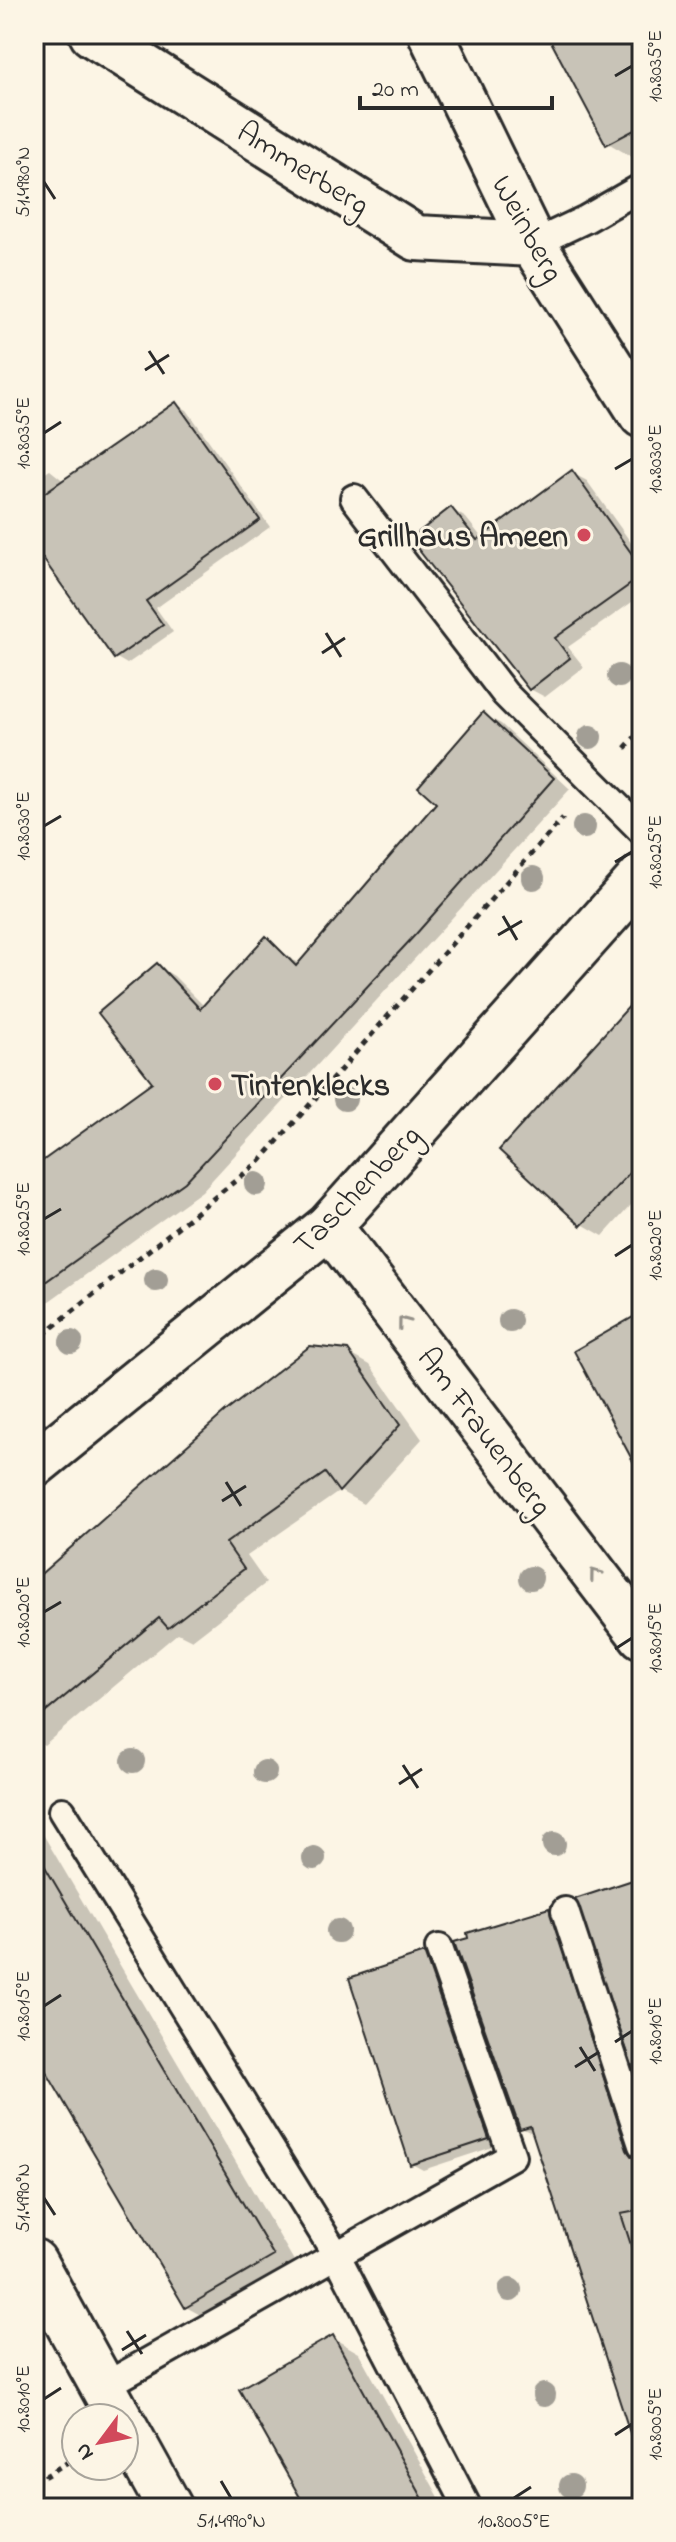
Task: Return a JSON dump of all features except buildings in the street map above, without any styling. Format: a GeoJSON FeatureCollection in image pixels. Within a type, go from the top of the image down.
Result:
{"type":"FeatureCollection","features":[{"type":"Feature","properties":{"kind":"street","name":"Ammerberg"},"geometry":{"type":"LineString","coordinates":[[92,34],[416,238],[533,244]]}},
{"type":"Feature","properties":{"kind":"street","name":"Weinberg"},"geometry":{"type":"LineString","coordinates":[[431,34],[533,244],[642,415]]}},
{"type":"Feature","properties":{"kind":"street","name":"Taschenberg"},"geometry":{"type":"LineString","coordinates":[[34,1465],[329,1226],[642,876]]}},
{"type":"Feature","properties":{"kind":"street","name":"Am Frauenberg"},"geometry":{"type":"LineString","coordinates":[[329,1226],[642,1636]]}},
{"type":"Feature","properties":{"kind":"street"},"geometry":{"type":"LineString","coordinates":[[34,2262],[112,2402]]}},
{"type":"Feature","properties":{"kind":"street"},"geometry":{"type":"LineString","coordinates":[[140,2454],[170,2508]]}},
{"type":"Feature","properties":{"kind":"lane"},"geometry":{"type":"LineString","coordinates":[[533,244],[586,219],[642,187]]}},
{"type":"Feature","properties":{"kind":"lane"},"geometry":{"type":"LineString","coordinates":[[354,498],[505,694],[642,831]]}},
{"type":"Feature","properties":{"kind":"lane"},"geometry":{"type":"LineString","coordinates":[[62,1811],[337,2256],[468,2508]]}},
{"type":"Feature","properties":{"kind":"lane"},"geometry":{"type":"LineString","coordinates":[[565,1911],[642,2145]]}},
{"type":"Feature","properties":{"kind":"lane"},"geometry":{"type":"LineString","coordinates":[[112,2402],[337,2256],[512,2156],[439,1948]]}},
{"type":"Feature","properties":{"kind":"path"},"geometry":{"type":"LineString","coordinates":[[34,1342],[260,1161],[642,729]]}},
{"type":"Feature","properties":{"kind":"path"},"geometry":{"type":"LineString","coordinates":[[34,2483],[60,2467]]}},
{"type":"Feature","properties":{"kind":"place","name":"Grillhaus Ameen"},"geometry":{"type":"Point","coordinates":[584,535]}},
{"type":"Feature","properties":{"kind":"place","name":"Tintenklecks"},"geometry":{"type":"Point","coordinates":[215,1084]}}]}
